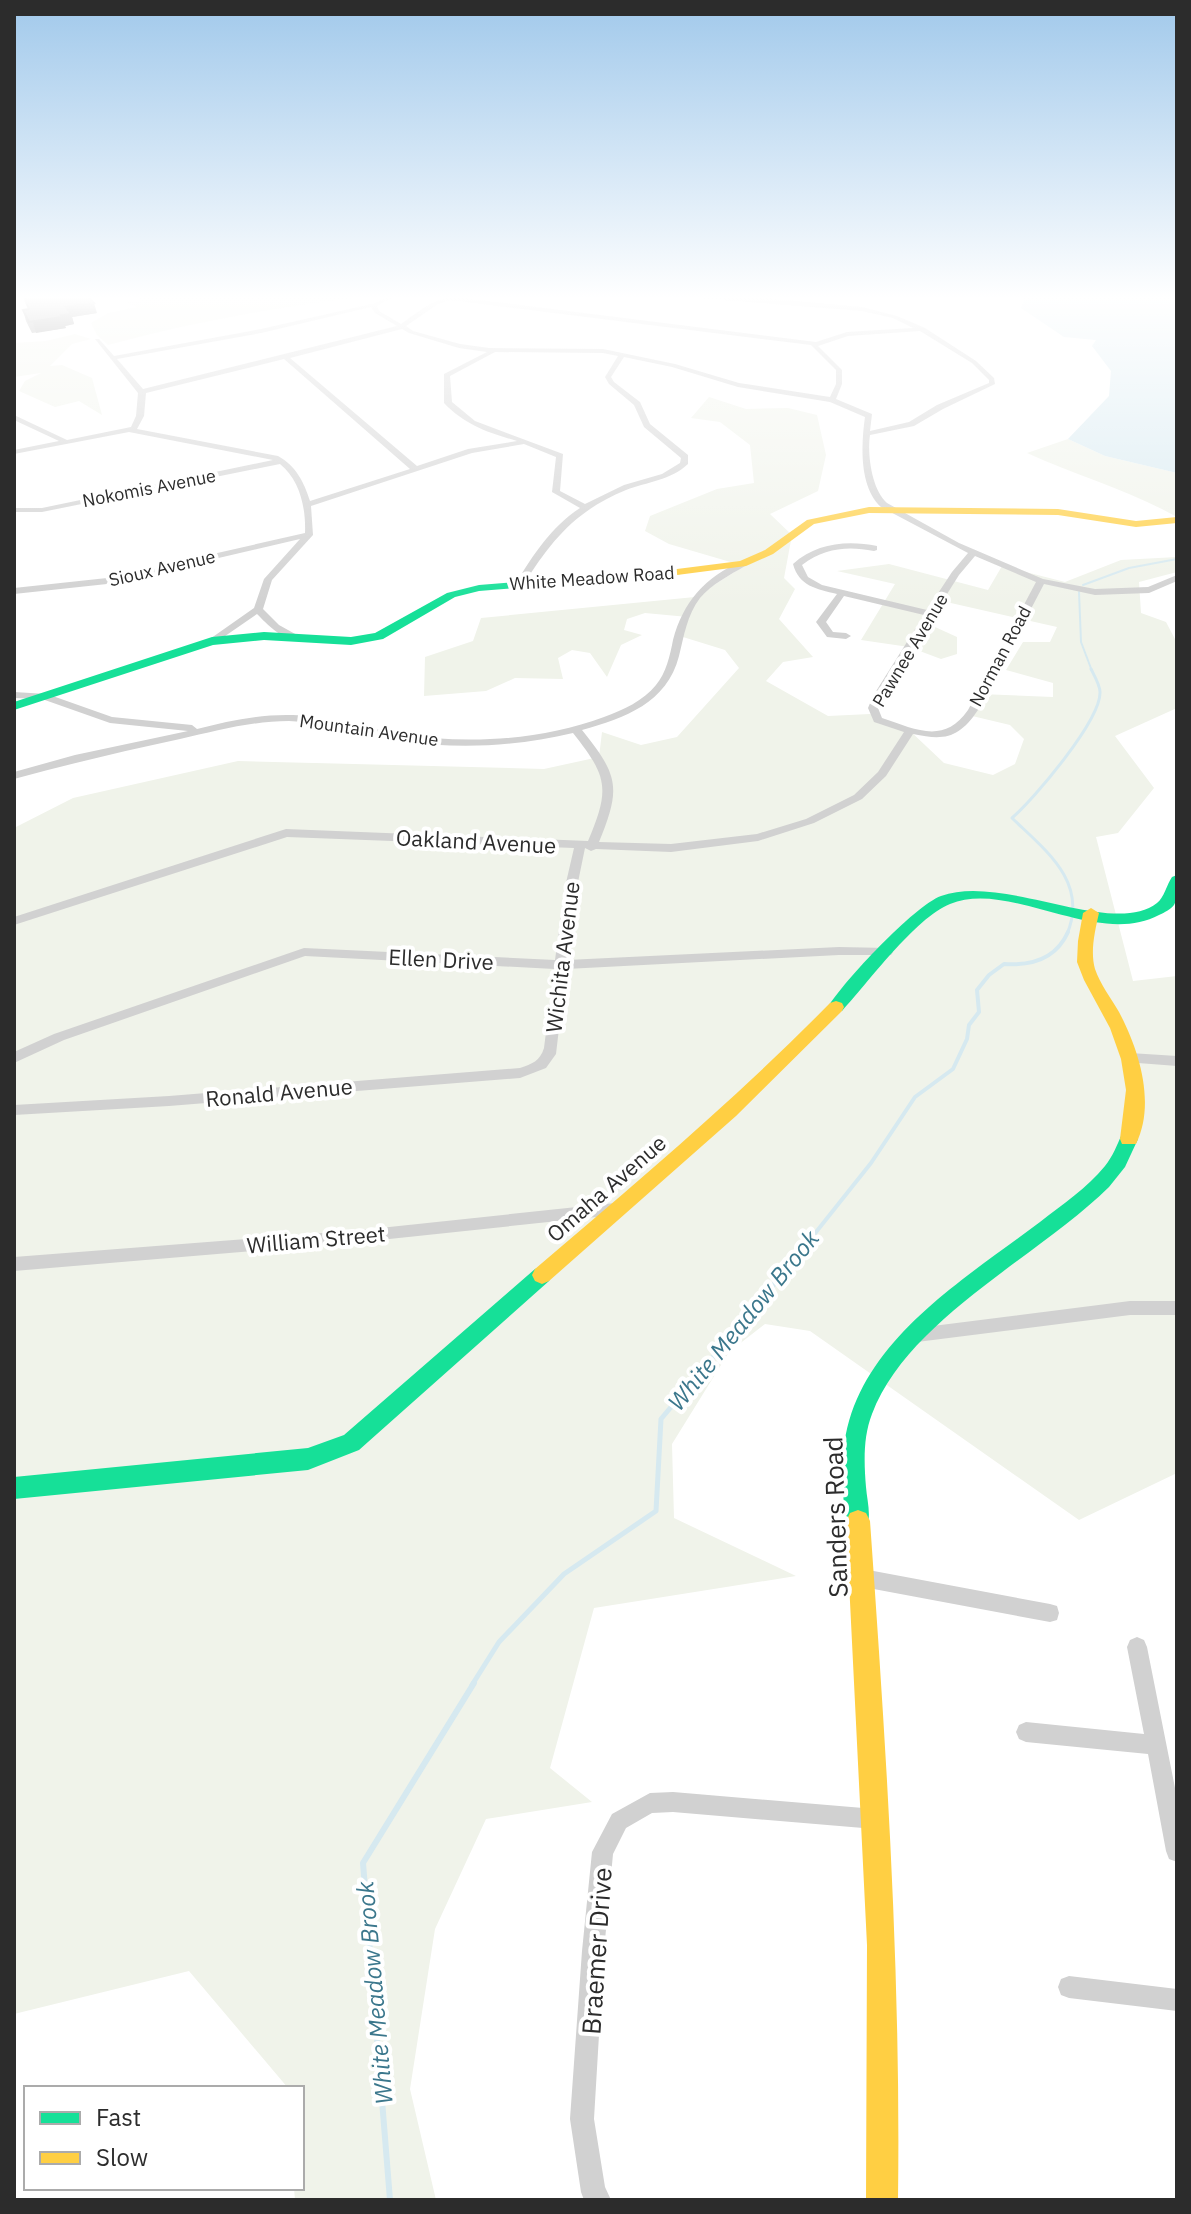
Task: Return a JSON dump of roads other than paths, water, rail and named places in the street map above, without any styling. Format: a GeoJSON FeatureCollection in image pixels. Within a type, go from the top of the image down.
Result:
{"type":"FeatureCollection","features":[{"type":"Feature","properties":{"kind":"street"},"geometry":{"type":"LineString","coordinates":[[14,452],[134,428],[140,416],[141,400]]}},
{"type":"Feature","properties":{"kind":"street"},"geometry":{"type":"LineString","coordinates":[[335,400],[415,469]]}},
{"type":"Feature","properties":{"kind":"street"},"geometry":{"type":"LineString","coordinates":[[447,400],[463,417],[485,430],[560,456],[562,461],[556,492],[583,506]]}},
{"type":"Feature","properties":{"kind":"street"},"geometry":{"type":"LineString","coordinates":[[520,583],[556,528],[583,506],[676,470],[685,461],[684,455],[675,446],[647,425],[632,400]]}},
{"type":"Feature","properties":{"kind":"street"},"geometry":{"type":"LineString","coordinates":[[833,400],[869,416],[865,457],[875,497],[973,553],[1041,581],[1095,592],[1149,590],[1177,578]]}},
{"type":"Feature","properties":{"kind":"street"},"geometry":{"type":"LineString","coordinates":[[866,434],[911,424],[954,400]]}},
{"type":"Feature","properties":{"kind":"street"},"geometry":{"type":"LineString","coordinates":[[14,417],[65,442]]}},
{"type":"Feature","properties":{"kind":"street"},"geometry":{"type":"LineString","coordinates":[[129,430],[283,461],[293,474],[307,505],[309,535],[268,579],[258,609],[212,641]]}},
{"type":"Feature","properties":{"kind":"street"},"geometry":{"type":"LineString","coordinates":[[307,505],[471,451],[523,442]]}},
{"type":"Feature","properties":{"kind":"street","name":"Nokomis Avenue"},"geometry":{"type":"LineString","coordinates":[[14,510],[42,510],[283,461]]}},
{"type":"Feature","properties":{"kind":"street","name":"White Meadow Road"},"geometry":{"type":"LineString","coordinates":[[14,706],[212,641],[246,636],[338,641],[379,636],[451,595],[479,588],[663,574],[742,564],[769,552],[820,519],[851,511],[1058,512],[1136,524],[1177,520]]}},
{"type":"Feature","properties":{"kind":"street","name":"Sioux Avenue"},"geometry":{"type":"LineString","coordinates":[[14,591],[107,581],[309,535]]}},
{"type":"Feature","properties":{"kind":"street"},"geometry":{"type":"LineString","coordinates":[[874,548],[851,543],[837,545],[808,556],[797,564],[803,579],[841,594],[931,614]]}},
{"type":"Feature","properties":{"kind":"street","name":"Pawnee Avenue"},"geometry":{"type":"LineString","coordinates":[[910,730],[878,720],[872,713],[872,707],[973,553]]}},
{"type":"Feature","properties":{"kind":"street","name":"Mountain Avenue"},"geometry":{"type":"LineString","coordinates":[[14,776],[92,754],[248,721],[290,718],[420,740],[489,742],[575,728],[632,709],[661,686],[675,661],[683,625],[695,599],[709,584],[742,564]]}},
{"type":"Feature","properties":{"kind":"street","name":"Norman Road"},"geometry":{"type":"LineString","coordinates":[[910,730],[935,734],[953,732],[960,727],[973,710],[1041,581]]}},
{"type":"Feature","properties":{"kind":"street"},"geometry":{"type":"LineString","coordinates":[[841,594],[821,622],[830,635],[846,636]]}},
{"type":"Feature","properties":{"kind":"street"},"geometry":{"type":"LineString","coordinates":[[258,609],[276,627],[294,637]]}},
{"type":"Feature","properties":{"kind":"street"},"geometry":{"type":"LineString","coordinates":[[14,695],[43,696],[110,720],[209,729]]}},
{"type":"Feature","properties":{"kind":"street","name":"Wichita Avenue"},"geometry":{"type":"LineString","coordinates":[[541,1064],[546,1061],[551,1047],[563,965],[570,882],[611,794],[602,766],[575,728]]}},
{"type":"Feature","properties":{"kind":"street","name":"Oakland Avenue"},"geometry":{"type":"LineString","coordinates":[[14,921],[286,833],[585,847],[692,847],[758,837],[810,821],[858,797],[882,774],[910,730]]}},
{"type":"Feature","properties":{"kind":"street","name":"Omaha Avenue"},"geometry":{"type":"LineString","coordinates":[[14,1488],[308,1459],[335,1451],[371,1428],[794,1052],[928,910],[954,896],[982,896],[1118,918],[1141,917],[1158,912],[1170,901],[1177,880]]}},
{"type":"Feature","properties":{"kind":"street","name":"Sanders Road"},"geometry":{"type":"LineString","coordinates":[[882,2200],[885,2097],[875,1819],[863,1578],[854,1469],[858,1420],[869,1391],[886,1363],[912,1335],[1087,1196],[1123,1157],[1136,1114],[1134,1071],[1087,968],[1087,912]]}},
{"type":"Feature","properties":{"kind":"street","name":"Ellen Drive"},"geometry":{"type":"LineString","coordinates":[[14,1058],[59,1037],[304,952],[563,965],[839,951],[887,952]]}},
{"type":"Feature","properties":{"kind":"street"},"geometry":{"type":"LineString","coordinates":[[1130,1058],[1177,1061]]}},
{"type":"Feature","properties":{"kind":"street","name":"Ronald Avenue"},"geometry":{"type":"LineString","coordinates":[[14,1110],[520,1073],[541,1064]]}},
{"type":"Feature","properties":{"kind":"street","name":"William Street"},"geometry":{"type":"LineString","coordinates":[[14,1264],[361,1236],[618,1209]]}},
{"type":"Feature","properties":{"kind":"street"},"geometry":{"type":"LineString","coordinates":[[912,1335],[1130,1308],[1177,1308]]}},
{"type":"Feature","properties":{"kind":"street"},"geometry":{"type":"LineString","coordinates":[[863,1578],[1050,1613]]}},
{"type":"Feature","properties":{"kind":"street"},"geometry":{"type":"LineString","coordinates":[[1137,1647],[1177,1851]]}},
{"type":"Feature","properties":{"kind":"street"},"geometry":{"type":"LineString","coordinates":[[1026,1732],[1157,1745]]}},
{"type":"Feature","properties":{"kind":"street","name":"Braemer Drive"},"geometry":{"type":"LineString","coordinates":[[599,2200],[593,2192],[582,2119],[603,1852],[619,1821],[650,1803],[673,1802],[875,1819]]}},
{"type":"Feature","properties":{"kind":"street"},"geometry":{"type":"LineString","coordinates":[[1069,1987],[1177,2000]]}},
{"type":"Feature","properties":{"kind":"waterway","name":"White Meadow Brook"},"geometry":{"type":"LineString","coordinates":[[1083,585],[1129,568],[1177,559]]}},
{"type":"Feature","properties":{"kind":"waterway","name":"White Meadow Brook"},"geometry":{"type":"LineString","coordinates":[[1079,592],[1081,642],[1092,671]]}},
{"type":"Feature","properties":{"kind":"waterway","name":"White Meadow Brook"},"geometry":{"type":"LineString","coordinates":[[1067,934],[1072,915],[1068,883],[1050,855],[1012,818],[1050,777],[1090,721],[1100,692],[1092,671]]}},
{"type":"Feature","properties":{"kind":"waterway","name":"White Meadow Brook"},"geometry":{"type":"LineString","coordinates":[[789,1266],[871,1163],[915,1097],[953,1069],[967,1039],[969,1025],[979,1012],[977,990],[989,975],[1004,964],[1024,964],[1050,955],[1067,934]]}},
{"type":"Feature","properties":{"kind":"waterway","name":"White Meadow Brook"},"geometry":{"type":"LineString","coordinates":[[472,1685],[499,1642],[564,1574],[656,1511],[661,1419],[791,1264]]}},
{"type":"Feature","properties":{"kind":"waterway","name":"White Meadow Brook"},"geometry":{"type":"LineString","coordinates":[[390,2200],[363,1863],[474,1683]]}}]}
